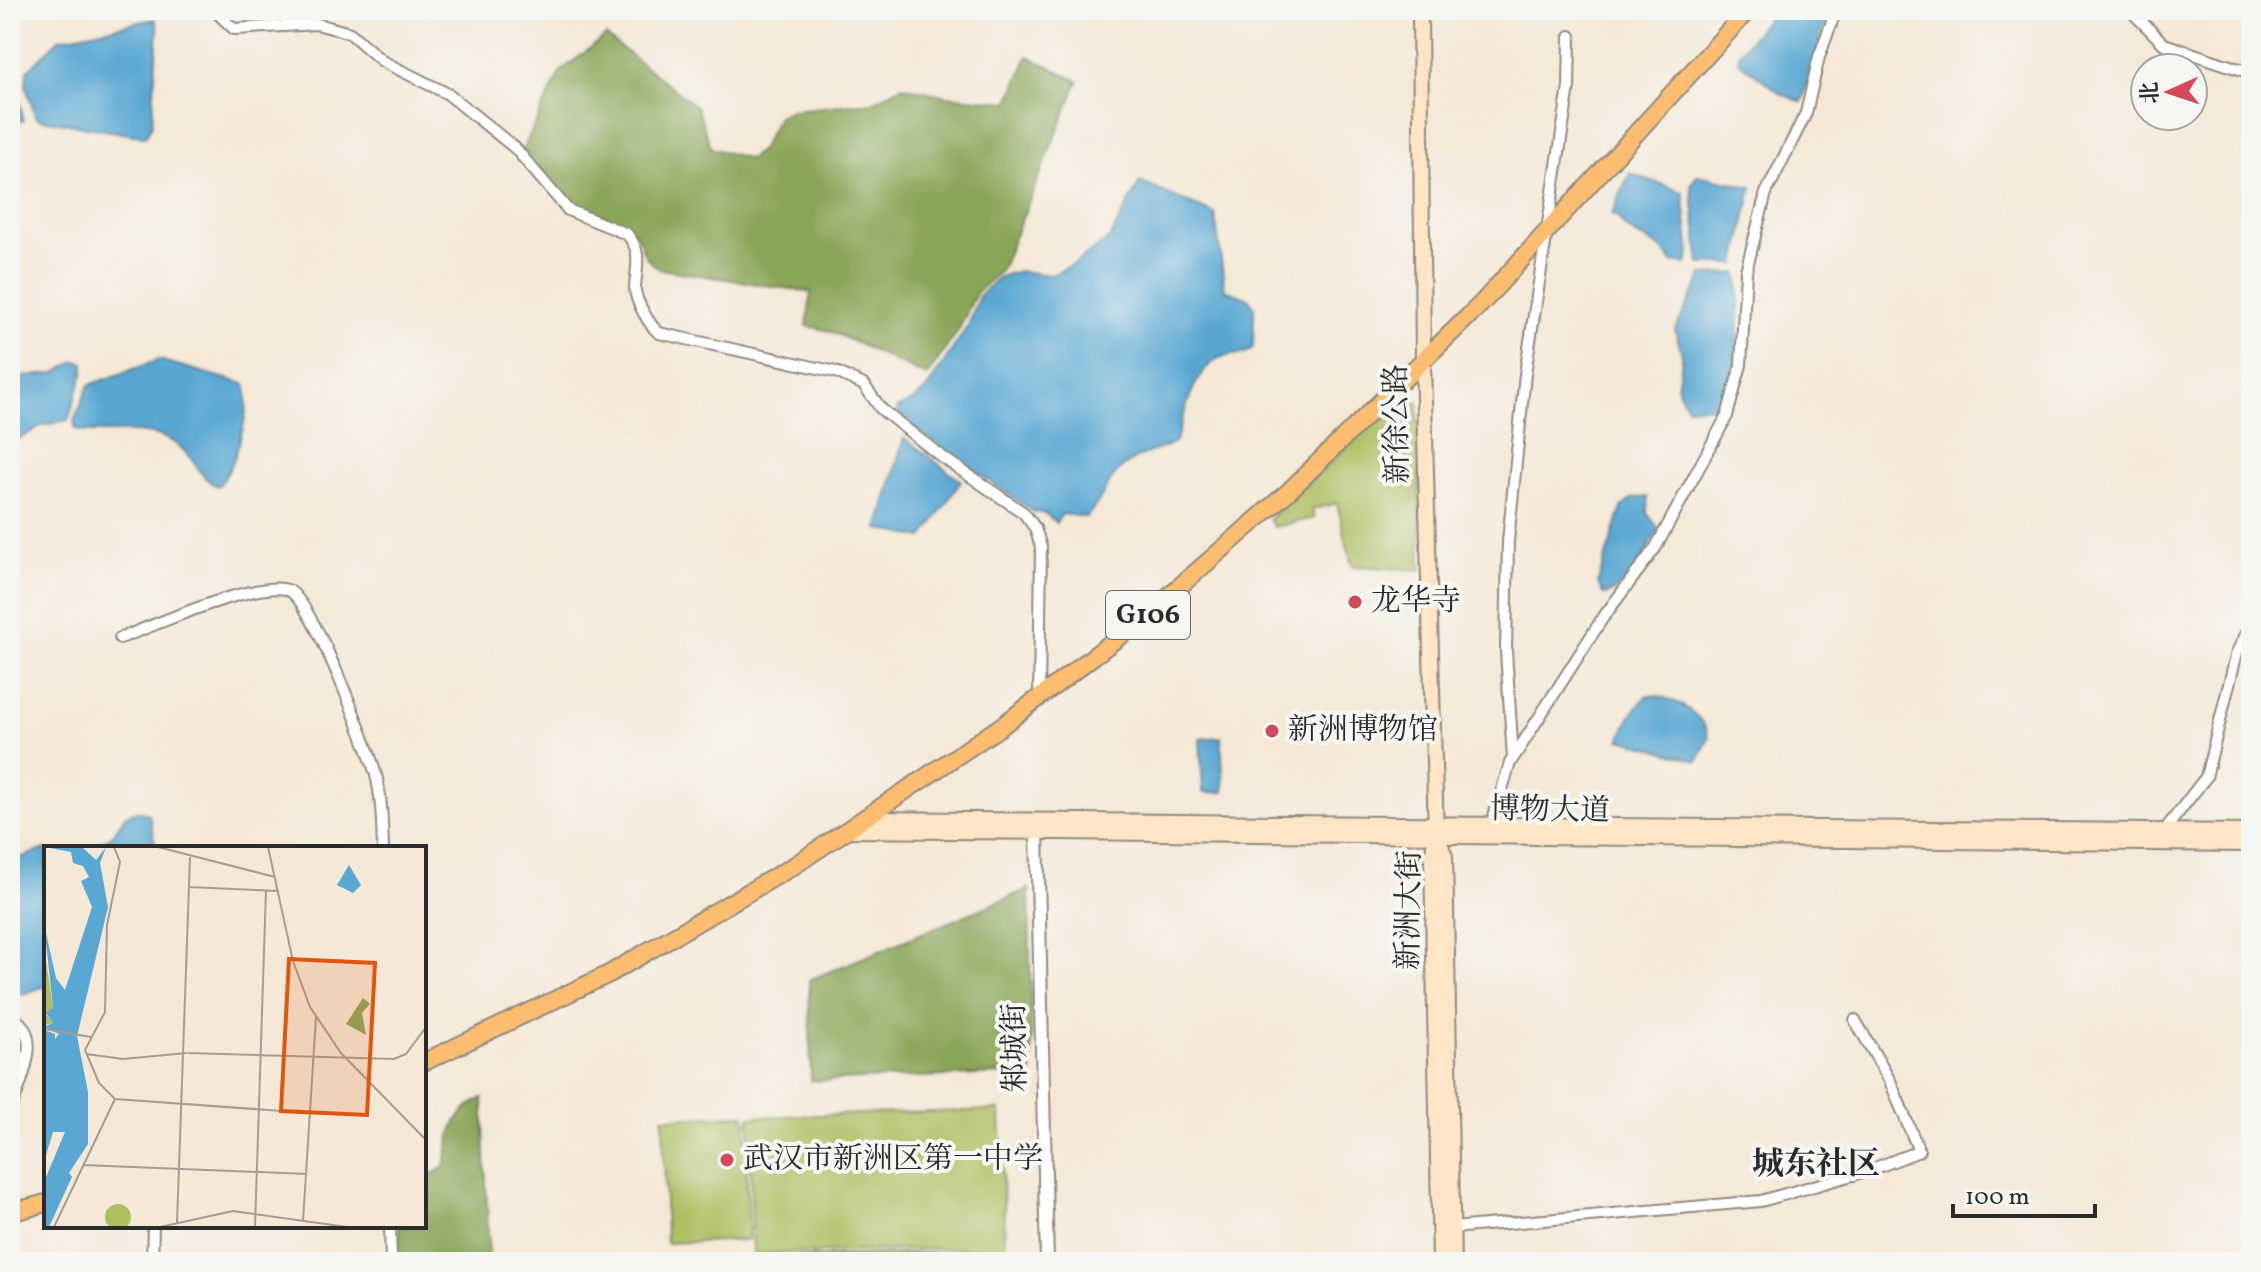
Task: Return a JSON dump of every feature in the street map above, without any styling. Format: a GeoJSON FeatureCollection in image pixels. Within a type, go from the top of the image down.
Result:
{"type":"FeatureCollection","features":[{"type":"Feature","properties":{"kind":"highway","name":"G106"},"geometry":{"type":"LineString","coordinates":[[426,1061],[641,957],[866,819],[1039,699],[1222,553],[1423,362],[1748,10]]}},
{"type":"Feature","properties":{"kind":"highway"},"geometry":{"type":"LineString","coordinates":[[10,1213],[44,1204]]}},
{"type":"Feature","properties":{"kind":"main road","name":"新徐公路"},"geometry":{"type":"LineString","coordinates":[[1420,10],[1423,362],[1436,830]]}},
{"type":"Feature","properties":{"kind":"main road","name":"博物大道"},"geometry":{"type":"LineString","coordinates":[[866,819],[2251,844]]}},
{"type":"Feature","properties":{"kind":"main road","name":"博物大道"},"geometry":{"type":"LineString","coordinates":[[849,830],[1436,830],[1491,825],[2251,832]]}},
{"type":"Feature","properties":{"kind":"main road","name":"新洲大街"},"geometry":{"type":"LineString","coordinates":[[1436,830],[1445,856],[1453,1262]]}},
{"type":"Feature","properties":{"kind":"main road","name":"新洲大街"},"geometry":{"type":"LineString","coordinates":[[1436,830],[1432,857],[1440,1262]]}},
{"type":"Feature","properties":{"kind":"street"},"geometry":{"type":"LineString","coordinates":[[214,10],[234,29],[317,24],[350,33],[382,61],[448,94],[515,148],[568,210],[627,234],[639,260],[635,293],[653,328],[659,333],[836,372],[858,381],[881,409],[942,457],[1024,513],[1035,528],[1041,547],[1039,699]]}},
{"type":"Feature","properties":{"kind":"street"},"geometry":{"type":"LineString","coordinates":[[1491,825],[1513,759],[1602,619],[1656,547],[1727,416],[1741,365],[1746,271],[1766,193],[1806,113],[1819,57],[1836,10]]}},
{"type":"Feature","properties":{"kind":"street"},"geometry":{"type":"LineString","coordinates":[[2130,10],[2164,44],[2251,73]]}},
{"type":"Feature","properties":{"kind":"street"},"geometry":{"type":"LineString","coordinates":[[1513,759],[1506,651],[1508,541],[1544,233],[1569,87],[1570,36]]}},
{"type":"Feature","properties":{"kind":"street"},"geometry":{"type":"LineString","coordinates":[[120,638],[245,592],[286,589],[292,592],[318,628],[372,762],[379,790],[383,846]]}},
{"type":"Feature","properties":{"kind":"street"},"geometry":{"type":"LineString","coordinates":[[2164,831],[2206,777],[2237,652],[2251,625]]}},
{"type":"Feature","properties":{"kind":"street","name":"邾城街"},"geometry":{"type":"LineString","coordinates":[[1037,832],[1047,1262]]}},
{"type":"Feature","properties":{"kind":"street"},"geometry":{"type":"LineString","coordinates":[[10,1016],[22,1025],[30,1045],[10,1112]]}},
{"type":"Feature","properties":{"kind":"street"},"geometry":{"type":"LineString","coordinates":[[1452,1228],[1761,1201],[1870,1170],[1919,1151],[1890,1081],[1855,1020]]}},
{"type":"Feature","properties":{"kind":"street"},"geometry":{"type":"LineString","coordinates":[[152,1262],[153,1228]]}},
{"type":"Feature","properties":{"kind":"street"},"geometry":{"type":"LineString","coordinates":[[390,1228],[391,1262]]}},
{"type":"Feature","properties":{"kind":"green space"},"geometry":{"type":"Polygon","coordinates":[[[606,36],[697,107],[711,148],[749,159],[761,149],[778,116],[791,110],[873,102],[902,86],[947,96],[1009,102],[1028,56],[1078,81],[1001,270],[976,293],[958,331],[927,376],[830,331],[807,326],[811,292],[660,269],[647,259],[637,236],[626,225],[580,208],[557,189],[523,149],[561,71],[606,36]]]}},
{"type":"Feature","properties":{"kind":"green space"},"geometry":{"type":"Polygon","coordinates":[[[1403,395],[1418,402],[1421,570],[1352,566],[1337,503],[1312,509],[1314,518],[1274,527],[1269,519],[1403,395]]]}},
{"type":"Feature","properties":{"kind":"green space"},"geometry":{"type":"Polygon","coordinates":[[[1029,889],[1032,1073],[811,1081],[809,980],[1029,889]]]}},
{"type":"Feature","properties":{"kind":"green space"},"geometry":{"type":"Polygon","coordinates":[[[483,1098],[489,1262],[400,1262],[399,1228],[426,1228],[426,1174],[445,1166],[454,1126],[472,1104],[483,1098]]]}},
{"type":"Feature","properties":{"kind":"green space"},"geometry":{"type":"Polygon","coordinates":[[[1000,1110],[1005,1247],[753,1254],[749,1117],[1000,1110]]]}},
{"type":"Feature","properties":{"kind":"green space"},"geometry":{"type":"Polygon","coordinates":[[[745,1115],[749,1240],[666,1243],[663,1118],[745,1115]]]}},
{"type":"Feature","properties":{"kind":"green space"},"geometry":{"type":"Polygon","coordinates":[[[997,1251],[998,1262],[738,1262],[744,1258],[997,1251]]]}},
{"type":"Feature","properties":{"kind":"water"},"geometry":{"type":"Polygon","coordinates":[[[1774,10],[1829,10],[1802,102],[1782,94],[1739,62],[1739,53],[1774,10]]]}},
{"type":"Feature","properties":{"kind":"water"},"geometry":{"type":"Polygon","coordinates":[[[155,19],[158,28],[152,125],[145,137],[36,118],[26,86],[27,71],[59,39],[155,19]]]}},
{"type":"Feature","properties":{"kind":"water"},"geometry":{"type":"Polygon","coordinates":[[[10,80],[16,82],[24,121],[10,121],[10,80]]]}},
{"type":"Feature","properties":{"kind":"water"},"geometry":{"type":"Polygon","coordinates":[[[1630,173],[1683,192],[1690,253],[1687,264],[1671,262],[1662,250],[1631,232],[1612,214],[1630,173]]]}},
{"type":"Feature","properties":{"kind":"water"},"geometry":{"type":"Polygon","coordinates":[[[1697,175],[1752,187],[1736,264],[1700,264],[1691,185],[1697,175]]]}},
{"type":"Feature","properties":{"kind":"water"},"geometry":{"type":"Polygon","coordinates":[[[1140,182],[1215,214],[1225,290],[1248,298],[1254,306],[1253,347],[1246,353],[1219,358],[1202,374],[1190,395],[1176,441],[1124,466],[1086,517],[1062,514],[1056,523],[1046,514],[1032,511],[900,418],[897,409],[916,399],[928,387],[969,324],[979,296],[999,277],[1018,271],[1052,275],[1074,264],[1110,238],[1140,182]]]}},
{"type":"Feature","properties":{"kind":"water"},"geometry":{"type":"Polygon","coordinates":[[[1737,273],[1737,342],[1726,397],[1720,406],[1688,407],[1679,392],[1682,356],[1675,330],[1703,275],[1737,273]]]}},
{"type":"Feature","properties":{"kind":"water"},"geometry":{"type":"Polygon","coordinates":[[[159,360],[245,384],[246,407],[240,438],[230,467],[218,486],[205,477],[182,449],[163,437],[76,429],[74,421],[89,385],[159,360]]]}},
{"type":"Feature","properties":{"kind":"water"},"geometry":{"type":"Polygon","coordinates":[[[76,361],[84,363],[84,371],[68,420],[41,426],[10,445],[10,379],[55,373],[76,361]]]}},
{"type":"Feature","properties":{"kind":"water"},"geometry":{"type":"Polygon","coordinates":[[[904,438],[961,481],[923,538],[878,529],[904,438]]]}},
{"type":"Feature","properties":{"kind":"water"},"geometry":{"type":"Polygon","coordinates":[[[1648,497],[1647,513],[1659,529],[1629,578],[1612,592],[1603,595],[1598,582],[1622,507],[1633,498],[1648,497]]]}},
{"type":"Feature","properties":{"kind":"water"},"geometry":{"type":"Polygon","coordinates":[[[1647,695],[1675,702],[1700,721],[1709,738],[1697,761],[1620,739],[1631,715],[1647,695]]]}},
{"type":"Feature","properties":{"kind":"water"},"geometry":{"type":"Polygon","coordinates":[[[1221,737],[1224,792],[1203,793],[1200,739],[1221,737]]]}},
{"type":"Feature","properties":{"kind":"water"},"geometry":{"type":"Polygon","coordinates":[[[137,811],[149,814],[156,846],[92,846],[111,837],[126,815],[137,811]]]}},
{"type":"Feature","properties":{"kind":"water"},"geometry":{"type":"Polygon","coordinates":[[[44,850],[44,987],[10,998],[10,861],[44,850]]]}},
{"type":"Feature","properties":{"kind":"place","name":"龙华寺"},"geometry":{"type":"Point","coordinates":[1355,602]}},
{"type":"Feature","properties":{"kind":"place","name":"新洲博物馆"},"geometry":{"type":"Point","coordinates":[1272,731]}},
{"type":"Feature","properties":{"kind":"place","name":"武汉市新洲区第一中学"},"geometry":{"type":"Point","coordinates":[727,1160]}},
{"type":"Feature","properties":{"kind":"district","name":"城东社区"},"geometry":{"type":"Point","coordinates":[1816,1166]}}]}
